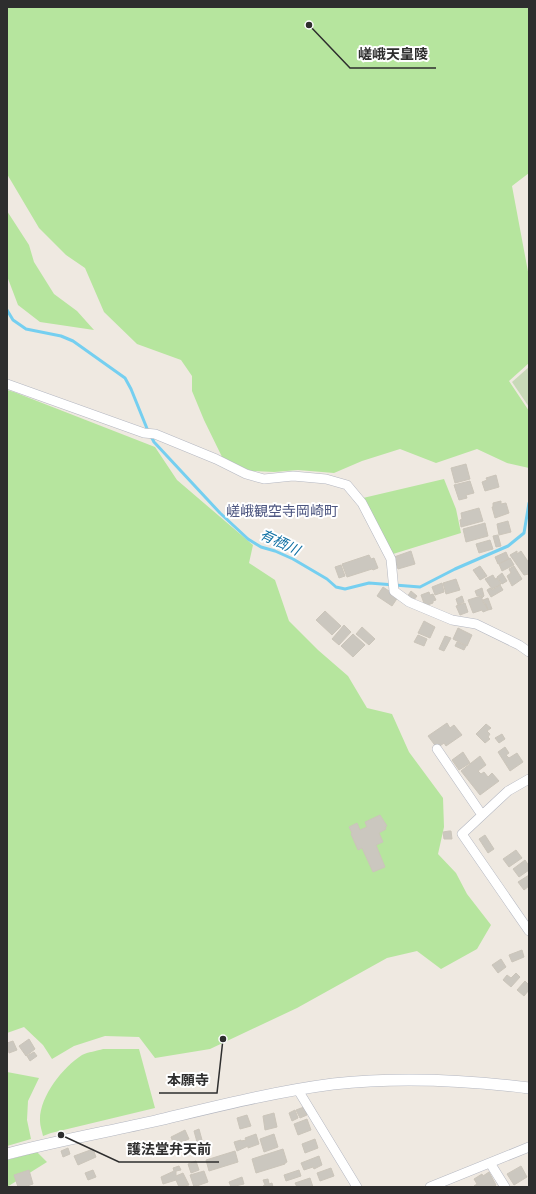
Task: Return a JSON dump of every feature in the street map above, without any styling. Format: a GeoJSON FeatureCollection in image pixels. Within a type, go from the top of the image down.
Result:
{"type":"FeatureCollection","features":[{"type":"Feature","properties":{"kind":"street"},"geometry":{"type":"LineString","coordinates":[[7,384],[144,433],[154,434],[216,459],[246,474],[264,479],[293,476],[326,479],[347,485],[362,502],[391,559],[394,591],[409,602],[452,620],[476,624],[519,645],[529,652]]}},
{"type":"Feature","properties":{"kind":"street"},"geometry":{"type":"LineString","coordinates":[[437,749],[482,815]]}},
{"type":"Feature","properties":{"kind":"street"},"geometry":{"type":"LineString","coordinates":[[529,779],[508,791],[462,834],[529,931]]}},
{"type":"Feature","properties":{"kind":"street"},"geometry":{"type":"LineString","coordinates":[[7,1154],[60,1141],[153,1122],[261,1096],[333,1084],[392,1080],[490,1083],[529,1088]]}},
{"type":"Feature","properties":{"kind":"street"},"geometry":{"type":"LineString","coordinates":[[298,1090],[357,1187]]}},
{"type":"Feature","properties":{"kind":"street"},"geometry":{"type":"LineString","coordinates":[[430,1187],[529,1147]]}},
{"type":"Feature","properties":{"kind":"street"},"geometry":{"type":"LineString","coordinates":[[490,1163],[505,1187]]}},
{"type":"Feature","properties":{"kind":"green space"},"geometry":{"type":"Polygon","coordinates":[[[7,7],[529,7],[529,173],[512,186],[529,277],[529,363],[509,381],[529,411],[529,468],[507,463],[477,449],[436,463],[400,449],[362,461],[334,473],[298,470],[274,472],[252,471],[224,461],[192,391],[192,376],[181,360],[137,344],[104,312],[85,268],[66,255],[39,228],[7,174],[7,7]]]}},
{"type":"Feature","properties":{"kind":"green space"},"geometry":{"type":"Polygon","coordinates":[[[7,211],[29,245],[34,262],[54,294],[77,311],[94,330],[40,322],[18,305],[7,276],[7,211]]]}},
{"type":"Feature","properties":{"kind":"green space"},"geometry":{"type":"Polygon","coordinates":[[[529,367],[529,407],[512,382],[529,367]]]}},
{"type":"Feature","properties":{"kind":"green space"},"geometry":{"type":"Polygon","coordinates":[[[7,390],[155,447],[177,480],[253,545],[249,563],[275,580],[289,621],[318,650],[348,676],[367,708],[392,714],[409,752],[443,798],[444,827],[438,854],[456,873],[467,894],[491,925],[477,949],[441,969],[417,951],[387,958],[297,1008],[210,1049],[155,1058],[139,1037],[105,1036],[74,1046],[52,1059],[43,1045],[24,1027],[7,1033],[7,390]]]}},
{"type":"Feature","properties":{"kind":"green space"},"geometry":{"type":"Polygon","coordinates":[[[444,479],[456,509],[461,533],[393,554],[363,498],[444,479]]]}},
{"type":"Feature","properties":{"kind":"green space"},"geometry":{"type":"Polygon","coordinates":[[[103,1049],[139,1049],[155,1108],[43,1136],[40,1123],[43,1102],[60,1075],[67,1067],[82,1055],[103,1049]]]}},
{"type":"Feature","properties":{"kind":"green space"},"geometry":{"type":"Polygon","coordinates":[[[7,1072],[39,1078],[28,1101],[27,1120],[31,1139],[7,1146],[7,1072]]]}},
{"type":"Feature","properties":{"kind":"green space"},"geometry":{"type":"Polygon","coordinates":[[[37,1152],[47,1162],[7,1187],[7,1160],[37,1152]]]}},
{"type":"Feature","properties":{"kind":"building"},"geometry":{"type":"Polygon","coordinates":[[[466,464],[470,479],[455,483],[451,468],[466,464]]]}},
{"type":"Feature","properties":{"kind":"building"},"geometry":{"type":"Polygon","coordinates":[[[496,475],[499,487],[485,491],[482,482],[487,480],[486,478],[496,475]]]}},
{"type":"Feature","properties":{"kind":"building"},"geometry":{"type":"Polygon","coordinates":[[[470,481],[474,493],[466,495],[467,498],[459,500],[454,485],[470,481]]]}},
{"type":"Feature","properties":{"kind":"building"},"geometry":{"type":"Polygon","coordinates":[[[501,501],[501,504],[506,503],[509,513],[495,518],[492,507],[493,503],[501,501]]]}},
{"type":"Feature","properties":{"kind":"building"},"geometry":{"type":"Polygon","coordinates":[[[479,508],[483,521],[461,527],[461,513],[479,508]]]}},
{"type":"Feature","properties":{"kind":"building"},"geometry":{"type":"Polygon","coordinates":[[[508,521],[511,532],[499,535],[497,524],[508,521]]]}},
{"type":"Feature","properties":{"kind":"building"},"geometry":{"type":"Polygon","coordinates":[[[485,523],[488,536],[466,542],[463,529],[485,523]]]}},
{"type":"Feature","properties":{"kind":"building"},"geometry":{"type":"Polygon","coordinates":[[[498,535],[501,546],[496,547],[493,536],[498,535]]]}},
{"type":"Feature","properties":{"kind":"building"},"geometry":{"type":"Polygon","coordinates":[[[490,540],[493,549],[479,553],[476,544],[490,540]]]}},
{"type":"Feature","properties":{"kind":"building"},"geometry":{"type":"Polygon","coordinates":[[[411,551],[415,564],[398,569],[394,557],[411,551]]]}},
{"type":"Feature","properties":{"kind":"building"},"geometry":{"type":"Polygon","coordinates":[[[517,551],[517,554],[521,551],[529,563],[529,574],[524,575],[510,555],[517,551]]]}},
{"type":"Feature","properties":{"kind":"building"},"geometry":{"type":"Polygon","coordinates":[[[506,552],[509,559],[498,564],[495,557],[506,552]]]}},
{"type":"Feature","properties":{"kind":"building"},"geometry":{"type":"Polygon","coordinates":[[[369,555],[371,559],[374,558],[378,568],[347,577],[342,564],[369,555]]]}},
{"type":"Feature","properties":{"kind":"building"},"geometry":{"type":"Polygon","coordinates":[[[510,558],[514,565],[502,571],[499,564],[510,558]]]}},
{"type":"Feature","properties":{"kind":"building"},"geometry":{"type":"Polygon","coordinates":[[[341,565],[345,576],[339,578],[335,567],[341,565]]]}},
{"type":"Feature","properties":{"kind":"building"},"geometry":{"type":"Polygon","coordinates":[[[480,566],[487,576],[480,580],[473,570],[480,566]]]}},
{"type":"Feature","properties":{"kind":"building"},"geometry":{"type":"Polygon","coordinates":[[[514,566],[522,579],[512,586],[507,576],[511,573],[509,569],[514,566]]]}},
{"type":"Feature","properties":{"kind":"building"},"geometry":{"type":"Polygon","coordinates":[[[502,573],[507,581],[502,584],[497,577],[502,573]]]}},
{"type":"Feature","properties":{"kind":"building"},"geometry":{"type":"Polygon","coordinates":[[[493,575],[501,584],[492,589],[485,579],[493,575]]]}},
{"type":"Feature","properties":{"kind":"building"},"geometry":{"type":"Polygon","coordinates":[[[456,579],[460,590],[446,594],[443,583],[456,579]]]}},
{"type":"Feature","properties":{"kind":"building"},"geometry":{"type":"Polygon","coordinates":[[[442,583],[444,592],[435,595],[432,587],[442,583]]]}},
{"type":"Feature","properties":{"kind":"building"},"geometry":{"type":"Polygon","coordinates":[[[500,585],[503,590],[491,597],[487,590],[490,588],[492,590],[500,585]]]}},
{"type":"Feature","properties":{"kind":"building"},"geometry":{"type":"Polygon","coordinates":[[[383,587],[398,597],[392,606],[377,596],[383,587]]]}},
{"type":"Feature","properties":{"kind":"building"},"geometry":{"type":"Polygon","coordinates":[[[482,588],[484,596],[482,598],[481,595],[477,596],[475,591],[482,588]]]}},
{"type":"Feature","properties":{"kind":"building"},"geometry":{"type":"Polygon","coordinates":[[[411,591],[417,596],[413,601],[407,597],[411,591]]]}},
{"type":"Feature","properties":{"kind":"building"},"geometry":{"type":"Polygon","coordinates":[[[429,592],[430,595],[433,594],[436,600],[425,606],[421,595],[429,592]]]}},
{"type":"Feature","properties":{"kind":"building"},"geometry":{"type":"Polygon","coordinates":[[[462,596],[464,602],[458,605],[456,599],[462,596]]]}},
{"type":"Feature","properties":{"kind":"building"},"geometry":{"type":"Polygon","coordinates":[[[481,596],[488,610],[473,613],[468,600],[481,596]]]}},
{"type":"Feature","properties":{"kind":"building"},"geometry":{"type":"Polygon","coordinates":[[[488,598],[492,609],[488,610],[483,600],[488,598]]]}},
{"type":"Feature","properties":{"kind":"building"},"geometry":{"type":"Polygon","coordinates":[[[465,603],[468,612],[460,615],[456,606],[465,603]]]}},
{"type":"Feature","properties":{"kind":"building"},"geometry":{"type":"Polygon","coordinates":[[[325,611],[341,626],[332,635],[316,620],[325,611]]]}},
{"type":"Feature","properties":{"kind":"building"},"geometry":{"type":"Polygon","coordinates":[[[424,621],[435,627],[430,638],[418,633],[424,621]]]}},
{"type":"Feature","properties":{"kind":"building"},"geometry":{"type":"Polygon","coordinates":[[[344,625],[351,632],[339,645],[332,639],[344,625]]]}},
{"type":"Feature","properties":{"kind":"building"},"geometry":{"type":"Polygon","coordinates":[[[362,627],[375,639],[369,645],[356,634],[362,627]]]}},
{"type":"Feature","properties":{"kind":"building"},"geometry":{"type":"Polygon","coordinates":[[[458,628],[472,635],[467,646],[453,639],[458,628]]]}},
{"type":"Feature","properties":{"kind":"building"},"geometry":{"type":"Polygon","coordinates":[[[353,634],[365,645],[353,657],[341,646],[353,634]]]}},
{"type":"Feature","properties":{"kind":"building"},"geometry":{"type":"Polygon","coordinates":[[[418,635],[427,639],[424,646],[414,642],[418,635]]]}},
{"type":"Feature","properties":{"kind":"building"},"geometry":{"type":"Polygon","coordinates":[[[445,636],[451,638],[444,651],[439,649],[445,636]]]}},
{"type":"Feature","properties":{"kind":"building"},"geometry":{"type":"Polygon","coordinates":[[[457,642],[466,646],[464,650],[455,646],[457,642]]]}},
{"type":"Feature","properties":{"kind":"building"},"geometry":{"type":"Polygon","coordinates":[[[447,723],[450,728],[454,725],[462,735],[446,746],[444,743],[437,748],[428,736],[447,723]]]}},
{"type":"Feature","properties":{"kind":"building"},"geometry":{"type":"Polygon","coordinates":[[[486,724],[491,728],[487,731],[490,734],[488,737],[490,739],[485,743],[476,734],[486,724]]]}},
{"type":"Feature","properties":{"kind":"building"},"geometry":{"type":"Polygon","coordinates":[[[502,734],[505,739],[499,743],[495,738],[502,734]]]}},
{"type":"Feature","properties":{"kind":"building"},"geometry":{"type":"Polygon","coordinates":[[[505,747],[509,753],[506,755],[509,758],[517,753],[523,762],[510,771],[498,752],[505,747]]]}},
{"type":"Feature","properties":{"kind":"building"},"geometry":{"type":"Polygon","coordinates":[[[463,752],[470,763],[459,770],[452,760],[463,752]]]}},
{"type":"Feature","properties":{"kind":"building"},"geometry":{"type":"Polygon","coordinates":[[[480,756],[486,765],[478,771],[481,774],[484,772],[488,777],[492,773],[499,781],[480,795],[461,771],[480,756]]]}},
{"type":"Feature","properties":{"kind":"building"},"geometry":{"type":"Polygon","coordinates":[[[380,815],[387,826],[385,827],[386,829],[379,833],[383,842],[376,845],[385,867],[373,872],[362,848],[358,850],[349,827],[357,823],[360,830],[367,827],[365,822],[380,815]]]}},
{"type":"Feature","properties":{"kind":"building"},"geometry":{"type":"Polygon","coordinates":[[[451,831],[452,839],[444,839],[443,832],[451,831]]]}},
{"type":"Feature","properties":{"kind":"building"},"geometry":{"type":"Polygon","coordinates":[[[485,835],[494,849],[488,853],[479,839],[485,835]]]}},
{"type":"Feature","properties":{"kind":"building"},"geometry":{"type":"Polygon","coordinates":[[[516,850],[522,858],[509,867],[503,859],[516,850]]]}},
{"type":"Feature","properties":{"kind":"building"},"geometry":{"type":"Polygon","coordinates":[[[525,860],[529,866],[529,870],[519,877],[513,869],[525,860]]]}},
{"type":"Feature","properties":{"kind":"building"},"geometry":{"type":"Polygon","coordinates":[[[529,875],[529,886],[524,890],[518,882],[529,875]]]}},
{"type":"Feature","properties":{"kind":"building"},"geometry":{"type":"Polygon","coordinates":[[[522,950],[524,957],[512,962],[509,955],[522,950]]]}},
{"type":"Feature","properties":{"kind":"building"},"geometry":{"type":"Polygon","coordinates":[[[501,959],[506,967],[498,973],[492,965],[501,959]]]}},
{"type":"Feature","properties":{"kind":"building"},"geometry":{"type":"Polygon","coordinates":[[[516,973],[520,977],[511,987],[503,980],[507,975],[511,978],[516,973]]]}},
{"type":"Feature","properties":{"kind":"building"},"geometry":{"type":"Polygon","coordinates":[[[525,981],[529,985],[529,990],[524,996],[517,990],[525,981]]]}},
{"type":"Feature","properties":{"kind":"building"},"geometry":{"type":"Polygon","coordinates":[[[29,1039],[35,1049],[26,1056],[19,1046],[29,1039]]]}},
{"type":"Feature","properties":{"kind":"building"},"geometry":{"type":"Polygon","coordinates":[[[13,1041],[17,1050],[9,1053],[7,1043],[13,1041]]]}},
{"type":"Feature","properties":{"kind":"building"},"geometry":{"type":"Polygon","coordinates":[[[34,1052],[37,1056],[30,1061],[27,1056],[34,1052]]]}},
{"type":"Feature","properties":{"kind":"building"},"geometry":{"type":"Polygon","coordinates":[[[304,1107],[307,1115],[300,1118],[296,1110],[304,1107]]]}},
{"type":"Feature","properties":{"kind":"building"},"geometry":{"type":"Polygon","coordinates":[[[295,1110],[298,1118],[292,1121],[289,1113],[295,1110]]]}},
{"type":"Feature","properties":{"kind":"building"},"geometry":{"type":"Polygon","coordinates":[[[274,1113],[277,1127],[265,1130],[263,1116],[274,1113]]]}},
{"type":"Feature","properties":{"kind":"building"},"geometry":{"type":"Polygon","coordinates":[[[247,1115],[251,1126],[240,1129],[237,1118],[247,1115]]]}},
{"type":"Feature","properties":{"kind":"building"},"geometry":{"type":"Polygon","coordinates":[[[307,1119],[311,1130],[298,1135],[294,1124],[307,1119]]]}},
{"type":"Feature","properties":{"kind":"building"},"geometry":{"type":"Polygon","coordinates":[[[199,1129],[202,1140],[197,1142],[194,1131],[199,1129]]]}},
{"type":"Feature","properties":{"kind":"building"},"geometry":{"type":"Polygon","coordinates":[[[185,1130],[189,1139],[174,1145],[171,1137],[185,1130]]]}},
{"type":"Feature","properties":{"kind":"building"},"geometry":{"type":"Polygon","coordinates":[[[256,1134],[259,1144],[248,1148],[248,1146],[237,1151],[234,1142],[246,1140],[245,1138],[256,1134]]]}},
{"type":"Feature","properties":{"kind":"building"},"geometry":{"type":"Polygon","coordinates":[[[274,1134],[278,1147],[264,1152],[260,1139],[274,1134]]]}},
{"type":"Feature","properties":{"kind":"building"},"geometry":{"type":"Polygon","coordinates":[[[315,1139],[318,1148],[305,1153],[302,1144],[315,1139]]]}},
{"type":"Feature","properties":{"kind":"building"},"geometry":{"type":"Polygon","coordinates":[[[68,1148],[70,1154],[63,1157],[61,1151],[68,1148]]]}},
{"type":"Feature","properties":{"kind":"building"},"geometry":{"type":"Polygon","coordinates":[[[93,1149],[96,1157],[78,1165],[74,1156],[93,1149]]]}},
{"type":"Feature","properties":{"kind":"building"},"geometry":{"type":"Polygon","coordinates":[[[283,1149],[287,1162],[285,1164],[256,1173],[252,1159],[283,1149]]]}},
{"type":"Feature","properties":{"kind":"building"},"geometry":{"type":"Polygon","coordinates":[[[235,1151],[238,1162],[209,1171],[206,1160],[235,1151]]]}},
{"type":"Feature","properties":{"kind":"building"},"geometry":{"type":"Polygon","coordinates":[[[319,1156],[322,1165],[314,1169],[313,1167],[304,1170],[301,1163],[319,1156]]]}},
{"type":"Feature","properties":{"kind":"building"},"geometry":{"type":"Polygon","coordinates":[[[196,1161],[199,1170],[191,1173],[188,1164],[196,1161]]]}},
{"type":"Feature","properties":{"kind":"building"},"geometry":{"type":"Polygon","coordinates":[[[179,1166],[181,1170],[176,1171],[176,1176],[183,1173],[189,1185],[179,1187],[176,1180],[163,1184],[161,1177],[174,1171],[173,1168],[179,1166]]]}},
{"type":"Feature","properties":{"kind":"building"},"geometry":{"type":"Polygon","coordinates":[[[521,1166],[527,1177],[514,1185],[507,1174],[521,1166]]]}},
{"type":"Feature","properties":{"kind":"building"},"geometry":{"type":"Polygon","coordinates":[[[331,1168],[334,1176],[320,1181],[317,1173],[331,1168]]]}},
{"type":"Feature","properties":{"kind":"building"},"geometry":{"type":"Polygon","coordinates":[[[29,1170],[33,1184],[18,1187],[14,1175],[29,1170]]]}},
{"type":"Feature","properties":{"kind":"building"},"geometry":{"type":"Polygon","coordinates":[[[93,1170],[96,1177],[88,1180],[85,1173],[93,1170]]]}},
{"type":"Feature","properties":{"kind":"building"},"geometry":{"type":"Polygon","coordinates":[[[299,1170],[301,1176],[286,1181],[284,1175],[299,1170]]]}},
{"type":"Feature","properties":{"kind":"building"},"geometry":{"type":"Polygon","coordinates":[[[204,1171],[208,1182],[194,1187],[190,1175],[204,1171]]]}},
{"type":"Feature","properties":{"kind":"building"},"geometry":{"type":"Polygon","coordinates":[[[489,1172],[496,1185],[493,1187],[474,1186],[477,1184],[474,1179],[489,1172]]]}},
{"type":"Feature","properties":{"kind":"building"},"geometry":{"type":"Polygon","coordinates":[[[242,1177],[244,1184],[231,1187],[229,1182],[242,1177]]]}},
{"type":"Feature","properties":{"kind":"building"},"geometry":{"type":"Polygon","coordinates":[[[310,1178],[313,1187],[297,1187],[295,1183],[310,1178]]]}},
{"type":"Feature","properties":{"kind":"building"},"geometry":{"type":"Polygon","coordinates":[[[268,1179],[269,1184],[272,1183],[273,1187],[263,1187],[265,1185],[263,1180],[268,1179]]]}},
{"type":"Feature","properties":{"kind":"waterway","name":"有栖川"},"geometry":{"type":"LineString","coordinates":[[7,310],[13,320],[26,329],[61,336],[73,341],[125,378],[148,431]]}},
{"type":"Feature","properties":{"kind":"waterway","name":"有栖川"},"geometry":{"type":"LineString","coordinates":[[151,436],[154,442],[220,513],[248,539],[261,547],[293,559],[327,579],[336,587],[345,589],[369,583],[420,587],[455,569],[508,546],[524,533],[529,503]]}},
{"type":"Feature","properties":{"kind":"place","name":"嵯峨天皇陵"},"geometry":{"type":"Point","coordinates":[309,25]}},
{"type":"Feature","properties":{"kind":"place","name":"本願寺"},"geometry":{"type":"Point","coordinates":[223,1039]}},
{"type":"Feature","properties":{"kind":"place","name":"護法堂弁天前"},"geometry":{"type":"Point","coordinates":[61,1135]}},
{"type":"Feature","properties":{"kind":"district","name":"嵯峨観空寺岡崎町"},"geometry":{"type":"Point","coordinates":[282,511]}}]}
